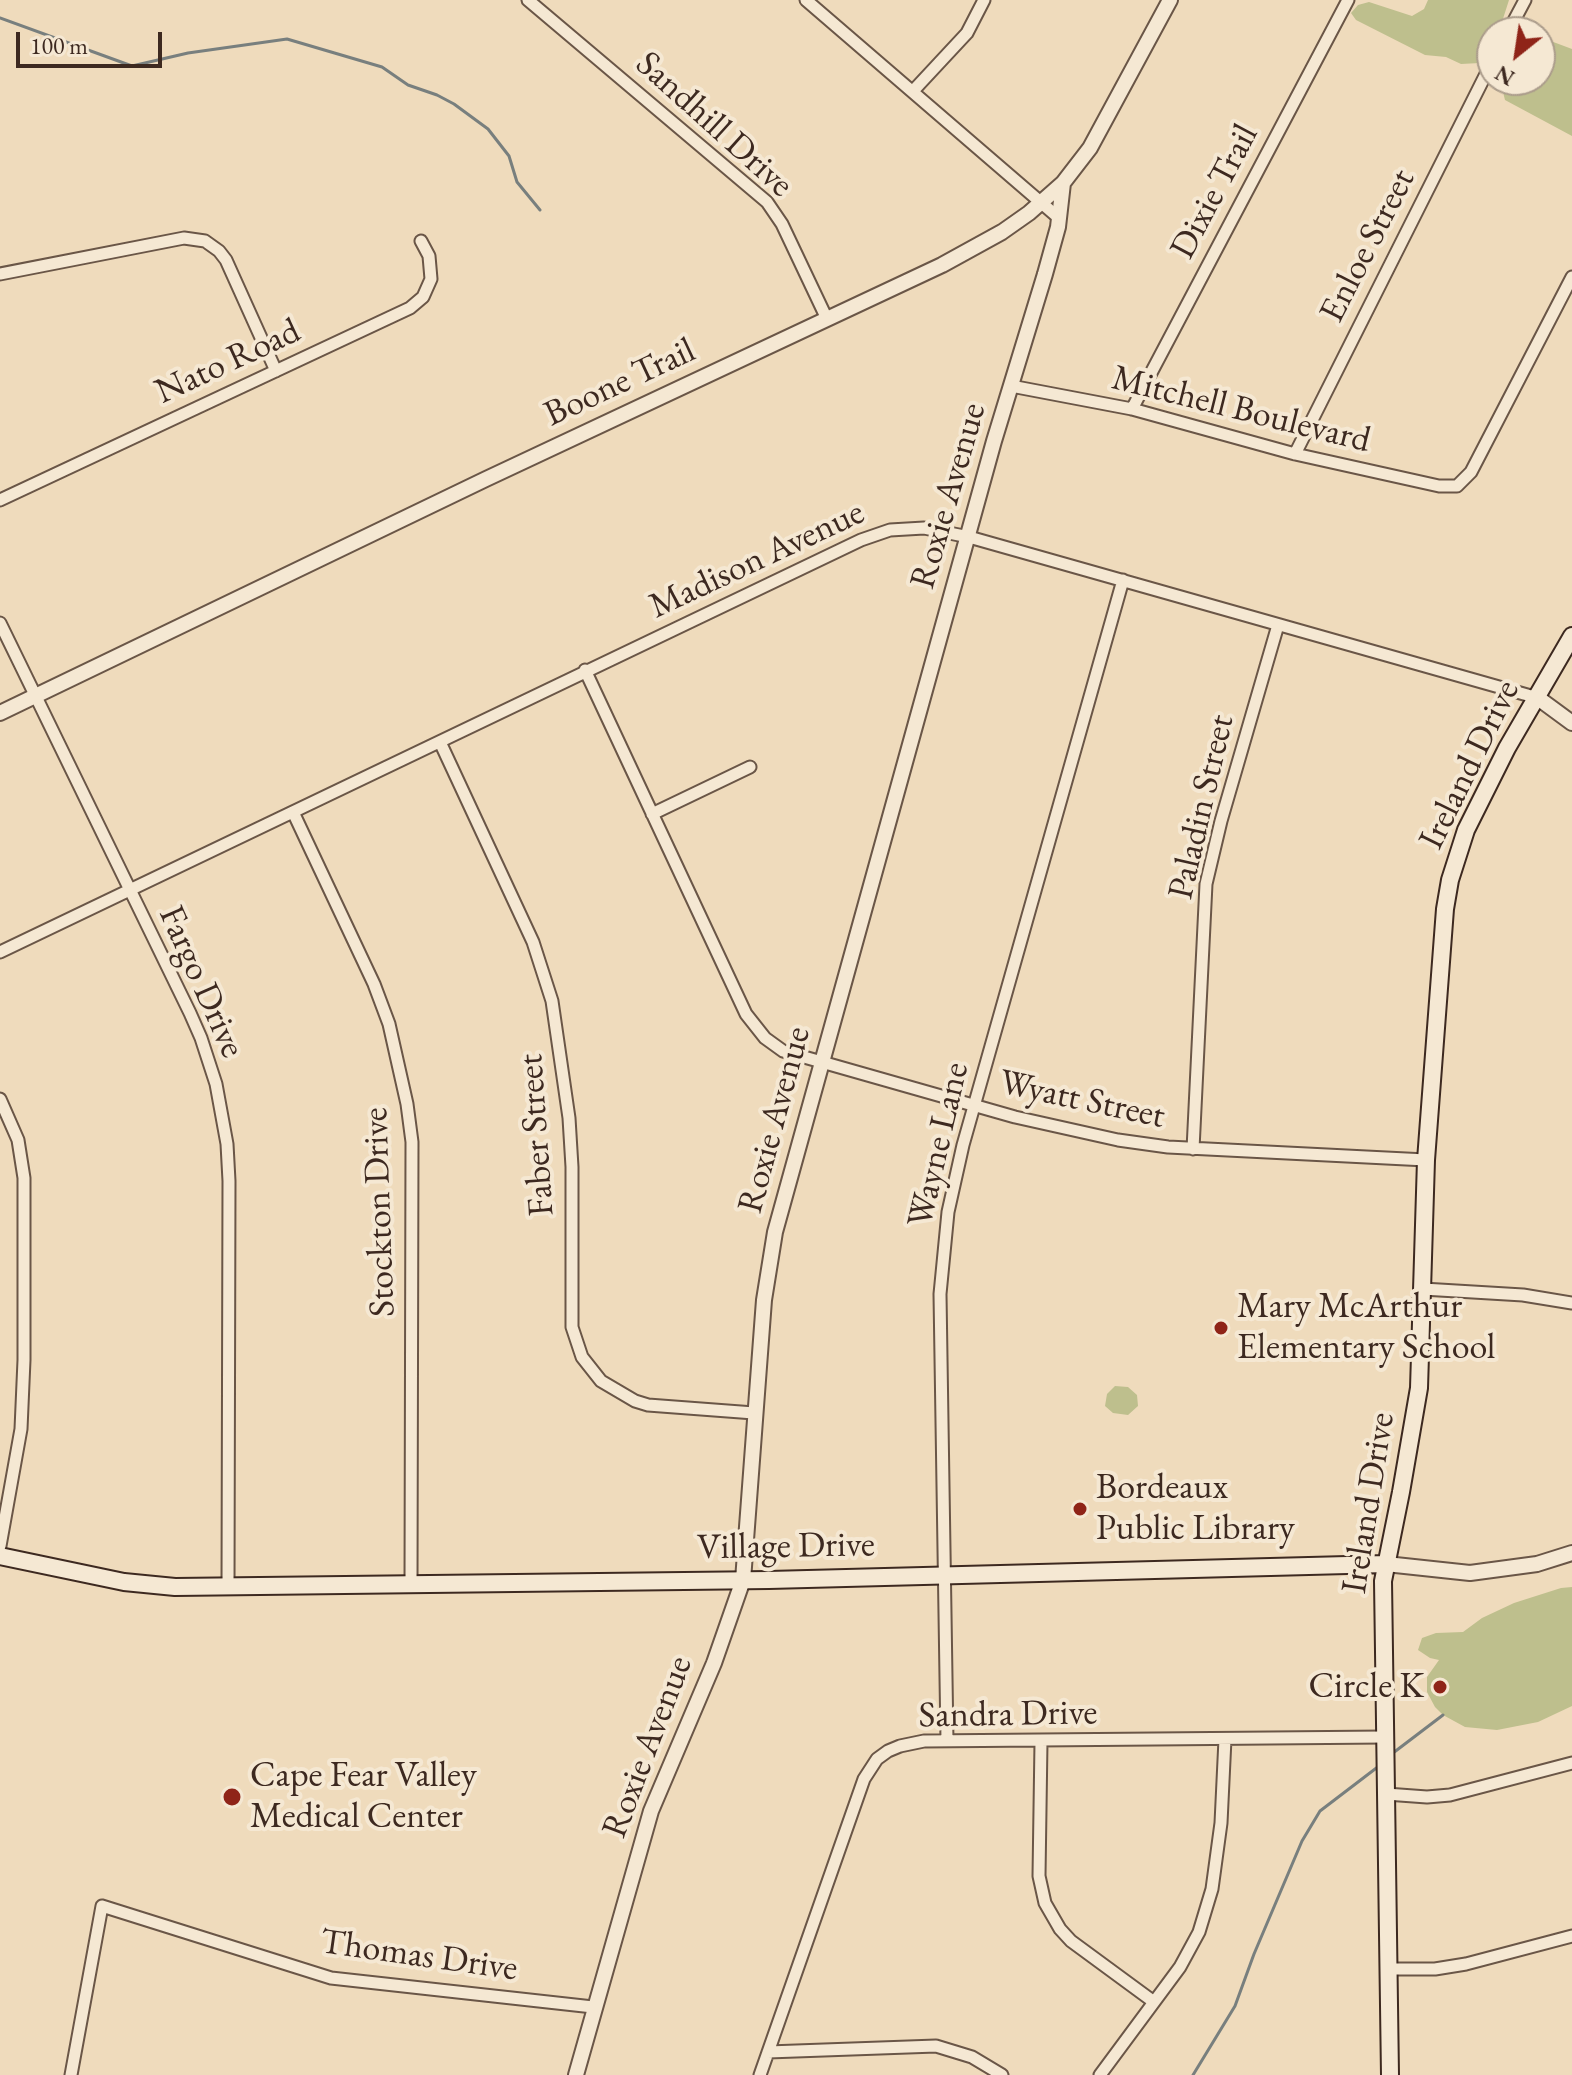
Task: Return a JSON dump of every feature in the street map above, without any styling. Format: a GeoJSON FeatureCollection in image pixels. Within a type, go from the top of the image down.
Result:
{"type":"FeatureCollection","features":[{"type":"Feature","properties":{"kind":"main road","name":"Ireland Drive"},"geometry":{"type":"LineString","coordinates":[[1390,2075],[1383,1581],[1419,1388],[1426,1160],[1445,909],[1450,880],[1466,830],[1483,793],[1572,636]]}},
{"type":"Feature","properties":{"kind":"main road","name":"Village Drive"},"geometry":{"type":"LineString","coordinates":[[0,1556],[153,1586],[228,1587],[743,1580],[1386,1564]]}},
{"type":"Feature","properties":{"kind":"street","name":"Sandhill Drive"},"geometry":{"type":"LineString","coordinates":[[528,0],[767,202],[782,224],[827,319]]}},
{"type":"Feature","properties":{"kind":"street"},"geometry":{"type":"LineString","coordinates":[[806,0],[1059,218]]}},
{"type":"Feature","properties":{"kind":"street"},"geometry":{"type":"LineString","coordinates":[[913,91],[967,33],[984,0]]}},
{"type":"Feature","properties":{"kind":"street","name":"Boone Trail"},"geometry":{"type":"LineString","coordinates":[[0,713],[975,248],[1002,232],[1063,183],[1090,148],[1170,0]]}},
{"type":"Feature","properties":{"kind":"street","name":"Dixie Trail"},"geometry":{"type":"LineString","coordinates":[[1132,409],[1343,2]]}},
{"type":"Feature","properties":{"kind":"street","name":"Enloe Street"},"geometry":{"type":"LineString","coordinates":[[1295,454],[1476,94]]}},
{"type":"Feature","properties":{"kind":"street","name":"Roxie Avenue"},"geometry":{"type":"LineString","coordinates":[[576,2075],[651,1811],[714,1663],[743,1580],[754,1413],[770,1260],[821,1063],[1045,274],[1059,218],[1063,183]]}},
{"type":"Feature","properties":{"kind":"street"},"geometry":{"type":"LineString","coordinates":[[0,274],[184,238],[205,241],[226,260],[276,371]]}},
{"type":"Feature","properties":{"kind":"street","name":"Nato Road"},"geometry":{"type":"LineString","coordinates":[[0,500],[417,303],[431,279],[429,256],[421,241]]}},
{"type":"Feature","properties":{"kind":"street","name":"Mitchell Boulevard"},"geometry":{"type":"LineString","coordinates":[[1011,386],[1132,409],[1295,454],[1439,486],[1457,486],[1471,472],[1572,277]]}},
{"type":"Feature","properties":{"kind":"street","name":"Madison Avenue"},"geometry":{"type":"LineString","coordinates":[[0,952],[871,535],[901,528],[924,528],[969,537],[1538,698]]}},
{"type":"Feature","properties":{"kind":"street","name":"Wayne Lane"},"geometry":{"type":"LineString","coordinates":[[947,1741],[940,1294],[942,1254],[955,1175],[1123,580]]}},
{"type":"Feature","properties":{"kind":"street","name":"Fargo Drive"},"geometry":{"type":"LineString","coordinates":[[0,623],[201,1038],[223,1115],[229,1181],[228,1587]]}},
{"type":"Feature","properties":{"kind":"street","name":"Paladin Street"},"geometry":{"type":"LineString","coordinates":[[1193,1149],[1206,884],[1221,821],[1278,625]]}},
{"type":"Feature","properties":{"kind":"street","name":"Wyatt Street"},"geometry":{"type":"LineString","coordinates":[[585,670],[746,1014],[758,1032],[773,1046],[791,1055],[975,1106],[1104,1137],[1193,1149],[1426,1160]]}},
{"type":"Feature","properties":{"kind":"street"},"geometry":{"type":"LineString","coordinates":[[1538,698],[1572,723]]}},
{"type":"Feature","properties":{"kind":"street","name":"Faber Street"},"geometry":{"type":"LineString","coordinates":[[440,742],[533,942],[552,1001],[569,1118],[572,1327],[582,1357],[601,1381],[635,1401],[648,1405],[754,1413]]}},
{"type":"Feature","properties":{"kind":"street"},"geometry":{"type":"LineString","coordinates":[[652,814],[750,767]]}},
{"type":"Feature","properties":{"kind":"street","name":"Stockton Drive"},"geometry":{"type":"LineString","coordinates":[[293,812],[374,984],[389,1024],[407,1104],[412,1142],[411,1584]]}},
{"type":"Feature","properties":{"kind":"street"},"geometry":{"type":"LineString","coordinates":[[0,1099],[18,1140],[24,1178],[24,1371],[21,1429],[0,1546]]}},
{"type":"Feature","properties":{"kind":"street"},"geometry":{"type":"LineString","coordinates":[[1423,1289],[1523,1295],[1572,1303]]}},
{"type":"Feature","properties":{"kind":"street","name":"Village Drive"},"geometry":{"type":"LineString","coordinates":[[1386,1564],[1470,1573],[1537,1564],[1572,1553]]}},
{"type":"Feature","properties":{"kind":"street","name":"Sandra Drive"},"geometry":{"type":"LineString","coordinates":[[760,2075],[869,1770],[888,1751],[924,1741],[1385,1737]]}},
{"type":"Feature","properties":{"kind":"street"},"geometry":{"type":"LineString","coordinates":[[1100,2075],[1191,1948],[1212,1889],[1221,1823],[1225,1739]]}},
{"type":"Feature","properties":{"kind":"street"},"geometry":{"type":"LineString","coordinates":[[1041,1742],[1039,1876],[1045,1903],[1071,1941],[1154,2002]]}},
{"type":"Feature","properties":{"kind":"street"},"geometry":{"type":"LineString","coordinates":[[1386,1794],[1450,1795],[1572,1763]]}},
{"type":"Feature","properties":{"kind":"street","name":"Thomas Drive"},"geometry":{"type":"LineString","coordinates":[[71,2075],[102,1906],[331,1978],[593,2007]]}},
{"type":"Feature","properties":{"kind":"street"},"geometry":{"type":"LineString","coordinates":[[1387,1969],[1449,1967],[1572,1936]]}},
{"type":"Feature","properties":{"kind":"street"},"geometry":{"type":"LineString","coordinates":[[768,2052],[936,2046],[972,2057],[1002,2075]]}},
{"type":"Feature","properties":{"kind":"green space"},"geometry":{"type":"Polygon","coordinates":[[[1428,0],[1509,0],[1504,16],[1476,16],[1476,63],[1461,64],[1446,57],[1425,55],[1356,20],[1351,13],[1358,5],[1369,2],[1412,16],[1424,9],[1428,0]]]}},
{"type":"Feature","properties":{"kind":"green space"},"geometry":{"type":"Polygon","coordinates":[[[1556,43],[1572,49],[1572,136],[1505,100],[1504,96],[1556,96],[1556,43]]]}},
{"type":"Feature","properties":{"kind":"green space"},"geometry":{"type":"Polygon","coordinates":[[[1115,1386],[1128,1387],[1137,1395],[1138,1406],[1128,1415],[1113,1413],[1105,1406],[1107,1394],[1115,1386]]]}},
{"type":"Feature","properties":{"kind":"green space"},"geometry":{"type":"Polygon","coordinates":[[[1572,1587],[1572,1706],[1538,1722],[1497,1730],[1465,1727],[1435,1707],[1427,1692],[1427,1677],[1439,1660],[1418,1650],[1422,1638],[1436,1633],[1463,1632],[1482,1618],[1514,1603],[1572,1587]]]}},
{"type":"Feature","properties":{"kind":"waterway"},"geometry":{"type":"LineString","coordinates":[[0,18],[132,66],[188,53],[287,39],[382,67],[408,85],[454,104],[488,129],[509,156],[517,182],[540,210]]}},
{"type":"Feature","properties":{"kind":"waterway"},"geometry":{"type":"LineString","coordinates":[[1393,1753],[1443,1715]]}},
{"type":"Feature","properties":{"kind":"waterway"},"geometry":{"type":"LineString","coordinates":[[1193,2075],[1235,2006],[1302,1841],[1320,1811],[1379,1766]]}},
{"type":"Feature","properties":{"kind":"place","name":"Mary McArthur Elementary School"},"geometry":{"type":"Point","coordinates":[1221,1328]}},
{"type":"Feature","properties":{"kind":"place","name":"Bordeaux Public Library"},"geometry":{"type":"Point","coordinates":[1080,1509]}},
{"type":"Feature","properties":{"kind":"place","name":"Circle K"},"geometry":{"type":"Point","coordinates":[1440,1687]}},
{"type":"Feature","properties":{"kind":"place","name":"Cape Fear Valley Medical Center"},"geometry":{"type":"Point","coordinates":[232,1797]}}]}
